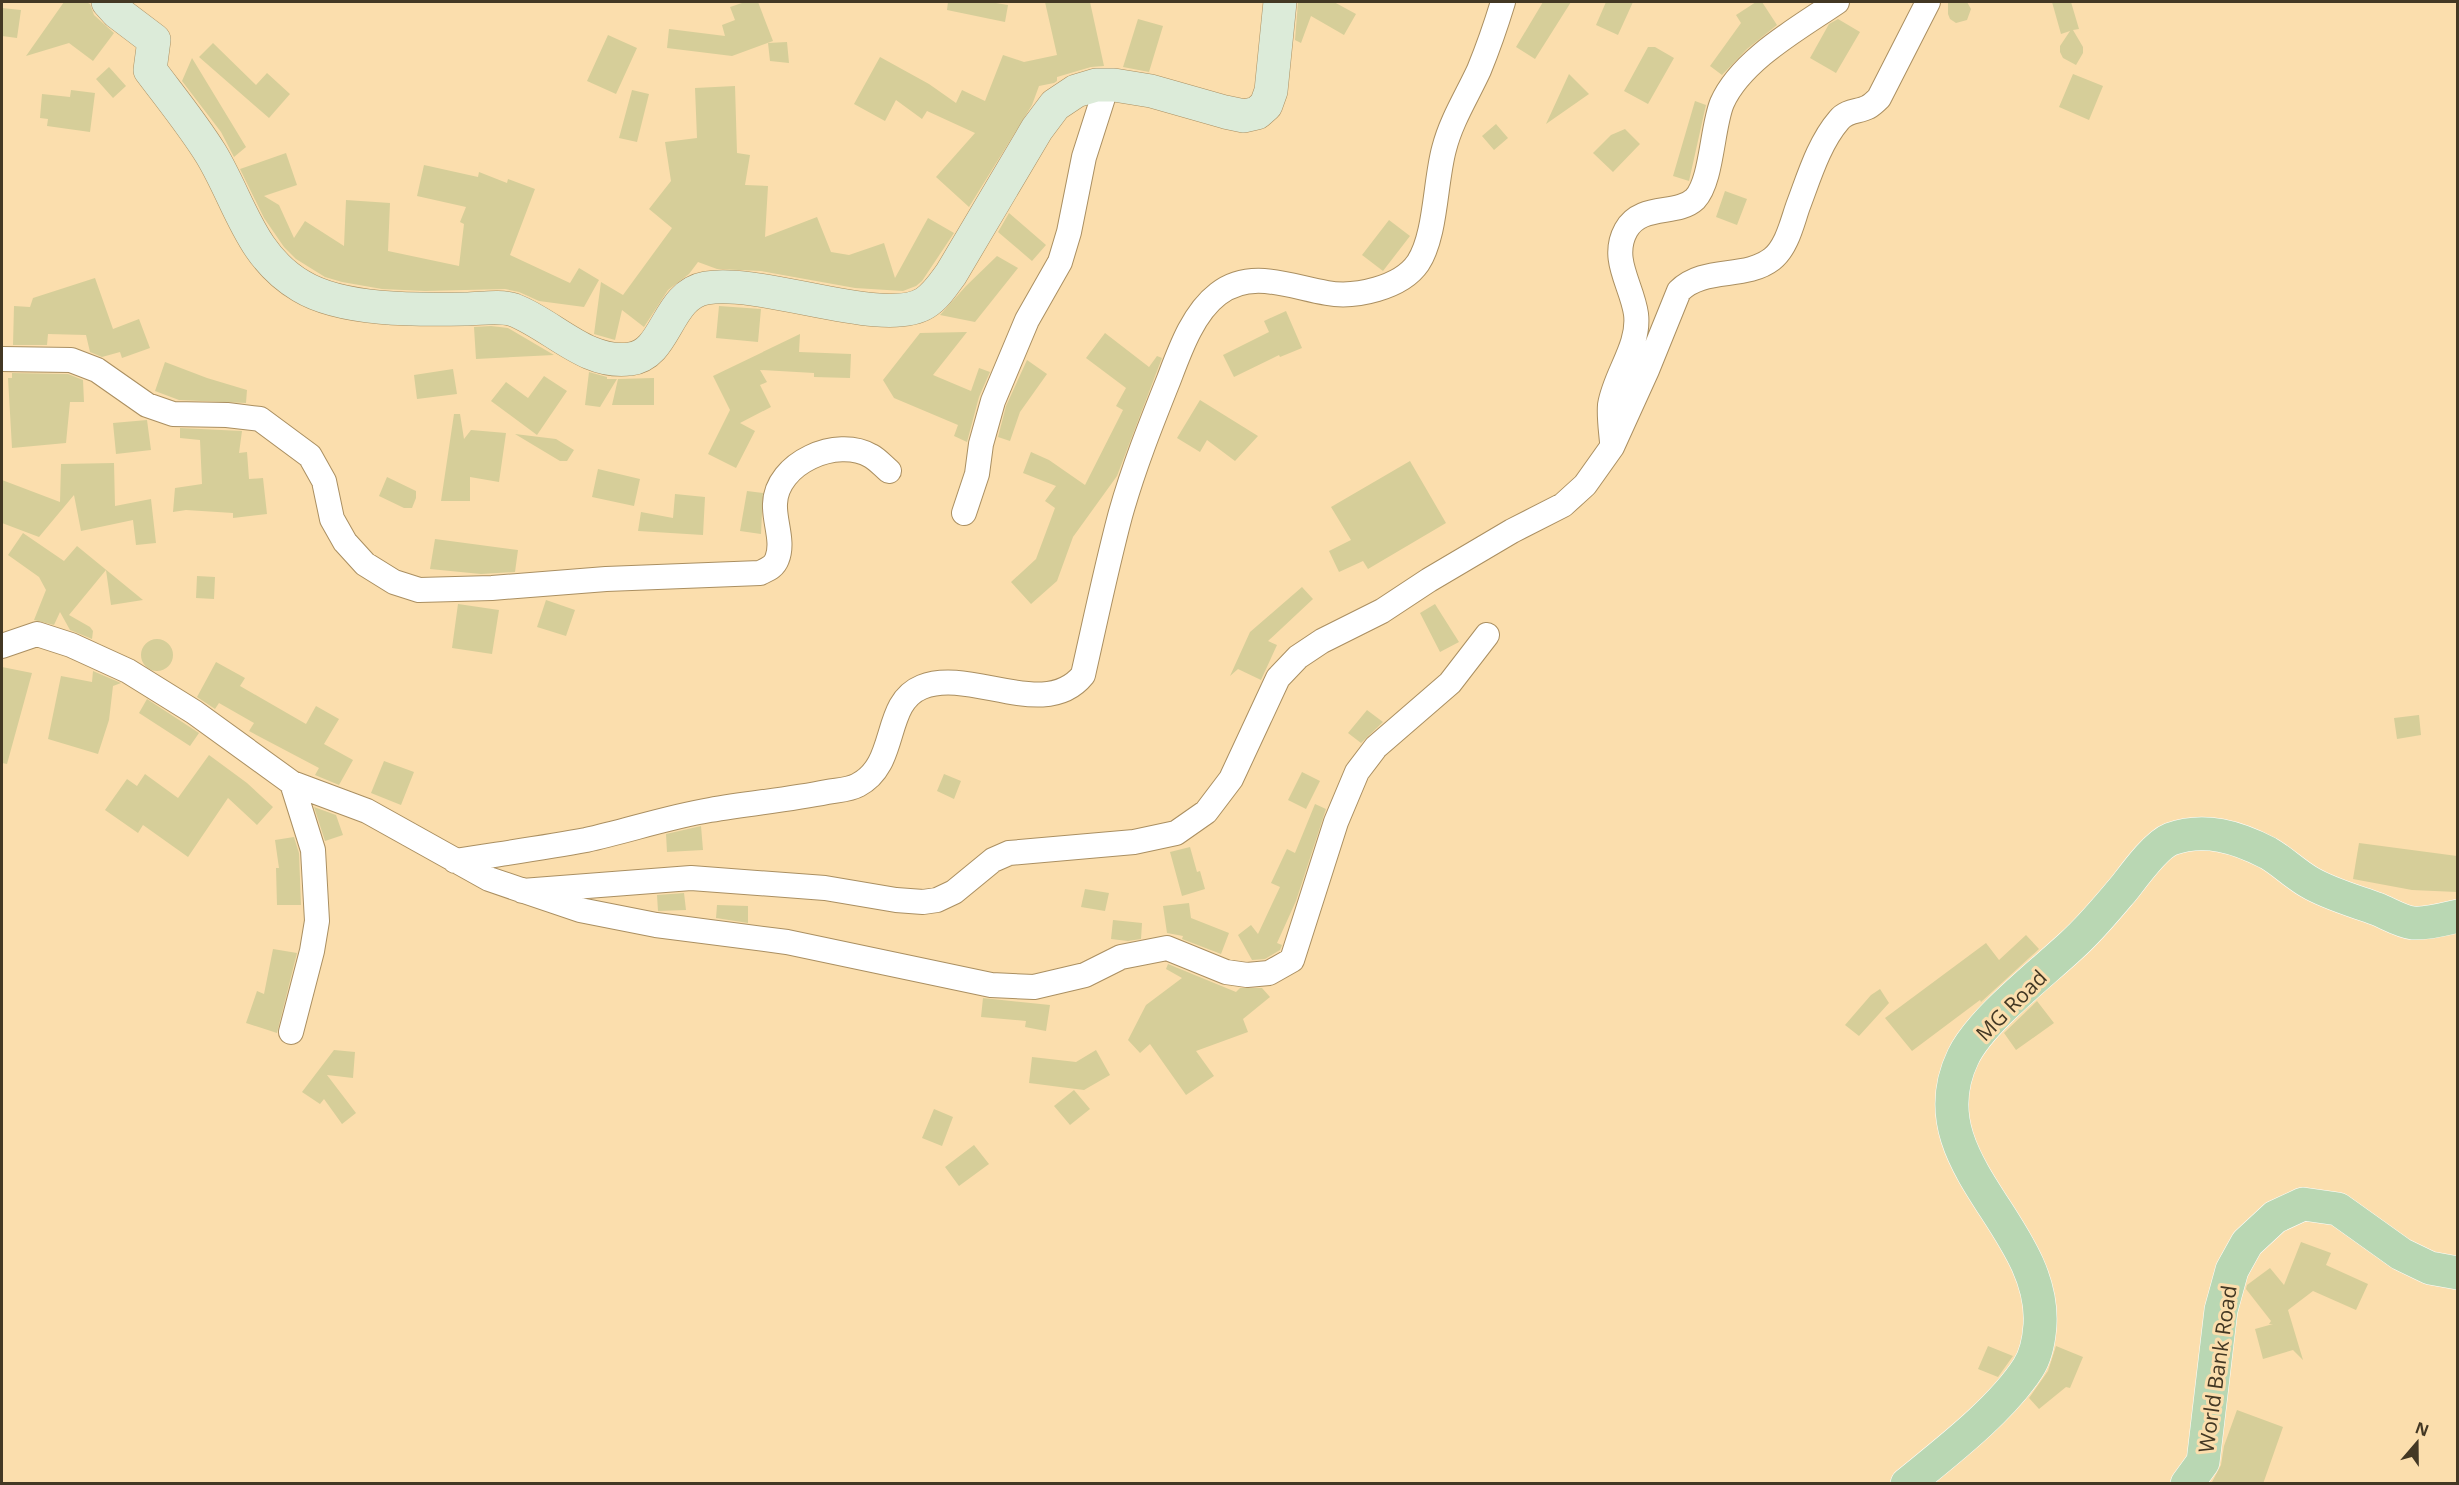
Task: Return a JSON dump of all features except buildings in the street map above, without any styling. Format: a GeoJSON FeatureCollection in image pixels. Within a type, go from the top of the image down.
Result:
{"type":"FeatureCollection","features":[{"type":"Feature","properties":{"kind":"main road","name":"MG Road"},"geometry":{"type":"LineString","coordinates":[[1906,1484],[1965,1436],[2012,1389],[2030,1366],[2040,1337],[2042,1305],[2033,1276],[2021,1247],[1966,1161],[1957,1139],[1951,1110],[1962,1057],[1979,1032],[2085,934],[2141,867],[2168,840],[2198,832],[2231,837],[2269,854],[2311,884],[2413,923],[2457,916]]}},
{"type":"Feature","properties":{"kind":"main road","name":"World Bank Road"},"geometry":{"type":"LineString","coordinates":[[2187,1484],[2203,1462],[2221,1310],[2232,1270],[2247,1243],[2275,1217],[2303,1204],[2338,1209],[2401,1254],[2430,1268],[2457,1273]]}},
{"type":"Feature","properties":{"kind":"street"},"geometry":{"type":"LineString","coordinates":[[108,2],[154,40],[150,70],[210,152],[228,183],[249,231],[264,256],[282,274],[304,288],[331,298],[377,307],[419,310],[490,308],[513,310],[603,359],[632,360],[648,352],[680,303],[691,294],[705,288],[766,290],[835,304],[891,311],[923,304],[938,292],[951,274],[1037,129],[1055,105],[1076,92],[1096,85],[1107,85],[1151,91],[1244,116],[1257,113],[1266,105],[1271,91],[1280,2]]}},
{"type":"Feature","properties":{"kind":"street"},"geometry":{"type":"LineString","coordinates":[[455,861],[586,840],[708,810],[854,787],[871,778],[881,763],[901,705],[909,694],[923,686],[940,682],[1039,695],[1065,691],[1076,684],[1083,675],[1121,515],[1146,435],[1176,361],[1203,307],[1219,292],[1238,282],[1256,279],[1330,294],[1372,291],[1400,280],[1418,264],[1429,240],[1444,147],[1460,107],[1478,72],[1503,2]]}},
{"type":"Feature","properties":{"kind":"street"},"geometry":{"type":"LineString","coordinates":[[1612,447],[1610,406],[1636,332],[1636,314],[1621,267],[1621,247],[1627,230],[1636,219],[1653,211],[1689,203],[1697,197],[1703,183],[1721,105],[1730,87],[1739,75],[1775,45],[1837,2]]}},
{"type":"Feature","properties":{"kind":"street"},"geometry":{"type":"LineString","coordinates":[[522,891],[691,878],[825,888],[896,900],[923,902],[937,900],[954,892],[993,860],[1010,853],[1134,842],[1176,833],[1206,812],[1231,779],[1278,678],[1298,657],[1322,640],[1382,611],[1512,531],[1563,505],[1585,485],[1612,447],[1679,291],[1688,282],[1710,275],[1757,267],[1772,258],[1782,247],[1812,166],[1830,134],[1841,118],[1854,110],[1868,107],[1879,98],[1928,2]]}},
{"type":"Feature","properties":{"kind":"street"},"geometry":{"type":"LineString","coordinates":[[964,513],[977,474],[981,444],[993,401],[1027,320],[1060,262],[1069,232],[1084,157],[1107,85]]}},
{"type":"Feature","properties":{"kind":"street"},"geometry":{"type":"LineString","coordinates":[[2,358],[71,360],[97,370],[147,405],[173,414],[260,418],[310,456],[324,481],[332,519],[345,542],[365,564],[394,582],[419,590],[760,573],[772,567],[778,558],[779,541],[775,504],[778,488],[792,468],[811,456],[848,450],[870,455],[889,471]]}},
{"type":"Feature","properties":{"kind":"street"},"geometry":{"type":"LineString","coordinates":[[2,646],[37,634],[71,645],[128,671],[194,712],[292,783],[367,811],[414,835],[489,879],[522,891],[580,910],[614,918],[787,942],[991,985],[1034,987],[1085,975],[1122,957],[1167,948],[1226,972],[1247,975],[1269,973],[1292,960],[1336,822],[1358,772],[1376,747],[1450,683],[1487,635]]}},
{"type":"Feature","properties":{"kind":"street"},"geometry":{"type":"LineString","coordinates":[[291,1032],[312,951],[317,921],[313,850],[292,783]]}}]}
